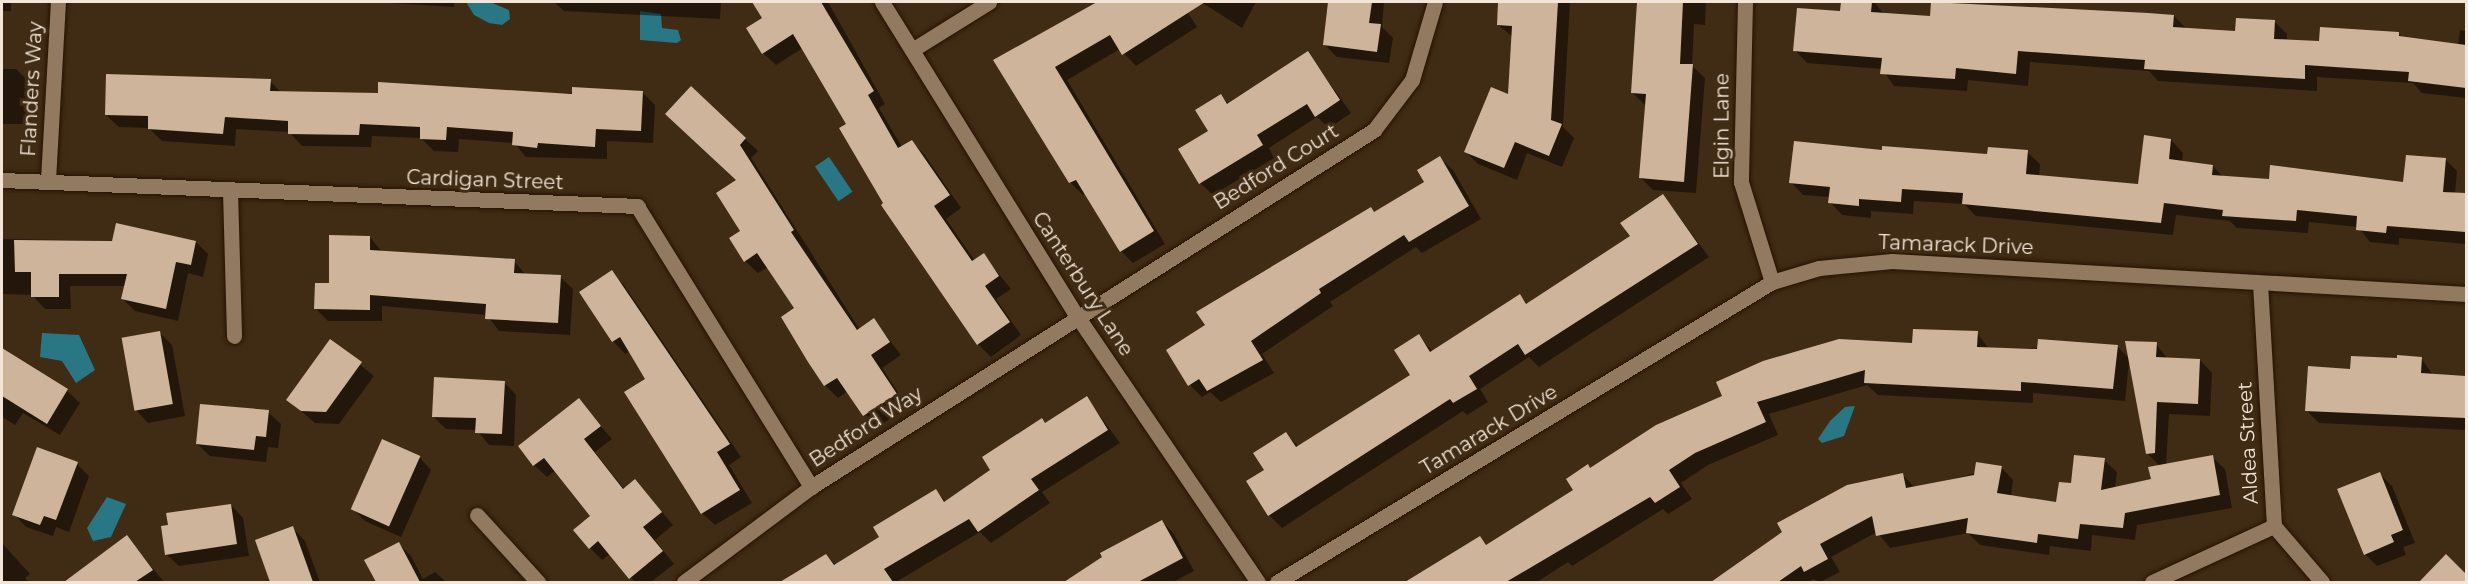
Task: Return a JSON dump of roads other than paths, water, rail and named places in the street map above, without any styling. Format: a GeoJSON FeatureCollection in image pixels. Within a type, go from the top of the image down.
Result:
{"type":"FeatureCollection","features":[{"type":"Feature","properties":{"kind":"street","name":"Flanders Way"},"geometry":{"type":"LineString","coordinates":[[48,180],[58,2]]}},
{"type":"Feature","properties":{"kind":"street","name":"Canterbury Lane"},"geometry":{"type":"LineString","coordinates":[[882,2],[1077,316],[1258,582]]}},
{"type":"Feature","properties":{"kind":"street"},"geometry":{"type":"LineString","coordinates":[[912,50],[989,2]]}},
{"type":"Feature","properties":{"kind":"street","name":"Bedford Court"},"geometry":{"type":"LineString","coordinates":[[1077,316],[1374,130],[1412,80],[1435,2]]}},
{"type":"Feature","properties":{"kind":"street","name":"Elgin Lane"},"geometry":{"type":"LineString","coordinates":[[1744,2],[1741,182],[1772,282]]}},
{"type":"Feature","properties":{"kind":"street","name":"Cardigan Street"},"geometry":{"type":"LineString","coordinates":[[2,180],[48,180],[230,191],[638,206],[811,487]]}},
{"type":"Feature","properties":{"kind":"street"},"geometry":{"type":"LineString","coordinates":[[230,191],[234,336]]}},
{"type":"Feature","properties":{"kind":"street","name":"Tamarack Drive"},"geometry":{"type":"LineString","coordinates":[[1277,582],[1772,282],[1819,268],[1892,261],[2466,294]]}},
{"type":"Feature","properties":{"kind":"street","name":"Aldea Street"},"geometry":{"type":"LineString","coordinates":[[2260,283],[2274,526],[2322,582]]}},
{"type":"Feature","properties":{"kind":"street","name":"Bedford Way"},"geometry":{"type":"LineString","coordinates":[[684,582],[811,487],[1077,316]]}},
{"type":"Feature","properties":{"kind":"street"},"geometry":{"type":"LineString","coordinates":[[477,515],[538,582]]}},
{"type":"Feature","properties":{"kind":"street"},"geometry":{"type":"LineString","coordinates":[[2152,582],[2274,526]]}},
{"type":"Feature","properties":{"kind":"water"},"geometry":{"type":"Polygon","coordinates":[[[466,2],[490,2],[509,10],[510,19],[502,25],[489,23],[474,15],[466,2]]]}},
{"type":"Feature","properties":{"kind":"water"},"geometry":{"type":"Polygon","coordinates":[[[640,11],[661,14],[662,28],[678,30],[681,40],[677,43],[640,40],[640,11]]]}},
{"type":"Feature","properties":{"kind":"water"},"geometry":{"type":"Polygon","coordinates":[[[829,157],[852,192],[838,201],[815,167],[829,157]]]}},
{"type":"Feature","properties":{"kind":"water"},"geometry":{"type":"Polygon","coordinates":[[[42,333],[79,335],[95,370],[76,383],[62,361],[40,357],[42,333]]]}},
{"type":"Feature","properties":{"kind":"water"},"geometry":{"type":"Polygon","coordinates":[[[1855,406],[1844,436],[1822,443],[1818,439],[1830,421],[1845,407],[1855,406]]]}},
{"type":"Feature","properties":{"kind":"water"},"geometry":{"type":"Polygon","coordinates":[[[107,497],[126,504],[111,537],[93,541],[87,528],[107,497]]]}}]}
